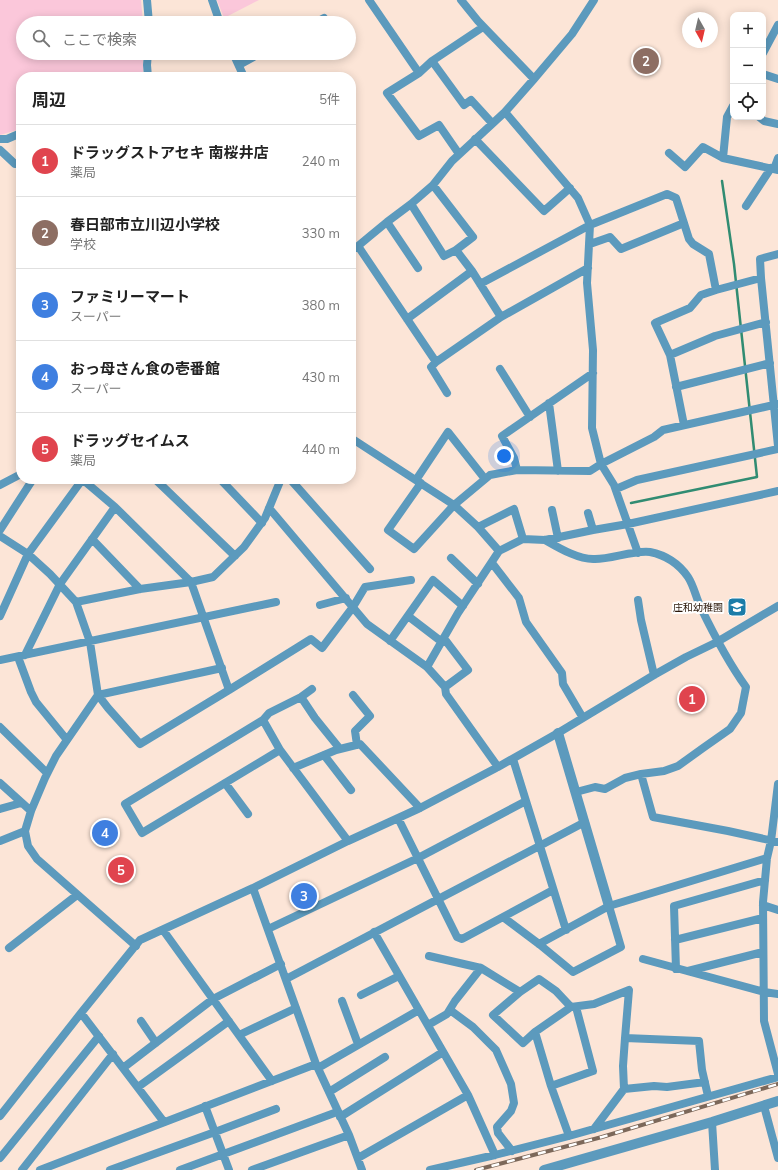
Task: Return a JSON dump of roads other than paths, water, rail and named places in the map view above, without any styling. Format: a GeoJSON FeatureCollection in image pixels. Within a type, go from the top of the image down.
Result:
{"type":"FeatureCollection","features":[{"type":"Feature","properties":{"kind":"street"},"geometry":{"type":"LineString","coordinates":[[147,0],[148,16]]}},
{"type":"Feature","properties":{"kind":"street"},"geometry":{"type":"LineString","coordinates":[[212,0],[218,16]]}},
{"type":"Feature","properties":{"kind":"street"},"geometry":{"type":"LineString","coordinates":[[369,0],[419,73]]}},
{"type":"Feature","properties":{"kind":"street"},"geometry":{"type":"LineString","coordinates":[[461,0],[483,27],[534,79]]}},
{"type":"Feature","properties":{"kind":"street"},"geometry":{"type":"LineString","coordinates":[[356,245],[411,204],[433,185],[452,161],[505,112],[572,34],[594,0]]}},
{"type":"Feature","properties":{"kind":"street"},"geometry":{"type":"LineString","coordinates":[[765,48],[778,25]]}},
{"type":"Feature","properties":{"kind":"street"},"geometry":{"type":"LineString","coordinates":[[459,154],[440,125],[419,136],[386,93],[419,73],[432,61],[483,27]]}},
{"type":"Feature","properties":{"kind":"street"},"geometry":{"type":"LineString","coordinates":[[147,60],[148,72]]}},
{"type":"Feature","properties":{"kind":"street"},"geometry":{"type":"LineString","coordinates":[[236,60],[242,72]]}},
{"type":"Feature","properties":{"kind":"street"},"geometry":{"type":"LineString","coordinates":[[239,65],[248,60]]}},
{"type":"Feature","properties":{"kind":"street"},"geometry":{"type":"LineString","coordinates":[[432,61],[464,105],[471,100],[492,123]]}},
{"type":"Feature","properties":{"kind":"street"},"geometry":{"type":"LineString","coordinates":[[766,75],[778,79]]}},
{"type":"Feature","properties":{"kind":"street"},"geometry":{"type":"LineString","coordinates":[[505,112],[578,198],[590,225],[588,283],[593,350],[592,428],[601,464],[616,488],[638,553]]}},
{"type":"Feature","properties":{"kind":"street"},"geometry":{"type":"LineString","coordinates":[[723,158],[727,117],[730,112]]}},
{"type":"Feature","properties":{"kind":"street"},"geometry":{"type":"LineString","coordinates":[[763,120],[778,124]]}},
{"type":"Feature","properties":{"kind":"street"},"geometry":{"type":"LineString","coordinates":[[0,139],[7,139],[16,136]]}},
{"type":"Feature","properties":{"kind":"street"},"geometry":{"type":"LineString","coordinates":[[475,139],[544,211],[570,188]]}},
{"type":"Feature","properties":{"kind":"street"},"geometry":{"type":"LineString","coordinates":[[669,153],[685,167],[703,147],[723,158],[774,169]]}},
{"type":"Feature","properties":{"kind":"street"},"geometry":{"type":"LineString","coordinates":[[0,150],[16,164]]}},
{"type":"Feature","properties":{"kind":"street"},"geometry":{"type":"LineString","coordinates":[[746,206],[774,169],[778,158]]}},
{"type":"Feature","properties":{"kind":"street"},"geometry":{"type":"LineString","coordinates":[[411,204],[444,256],[456,250],[472,237],[433,185]]}},
{"type":"Feature","properties":{"kind":"street"},"geometry":{"type":"LineString","coordinates":[[480,284],[590,225],[668,194],[676,198],[689,239],[693,244],[709,254],[716,290]]}},
{"type":"Feature","properties":{"kind":"street"},"geometry":{"type":"LineString","coordinates":[[387,222],[418,268]]}},
{"type":"Feature","properties":{"kind":"street"},"geometry":{"type":"LineString","coordinates":[[590,244],[610,237],[621,249],[684,223]]}},
{"type":"Feature","properties":{"kind":"street"},"geometry":{"type":"LineString","coordinates":[[356,250],[407,319],[436,362]]}},
{"type":"Feature","properties":{"kind":"street"},"geometry":{"type":"LineString","coordinates":[[456,250],[472,270],[502,317]]}},
{"type":"Feature","properties":{"kind":"street"},"geometry":{"type":"LineString","coordinates":[[778,254],[760,259],[770,363],[776,404],[778,446]]}},
{"type":"Feature","properties":{"kind":"street"},"geometry":{"type":"LineString","coordinates":[[447,393],[431,367],[436,362],[502,317],[588,268]]}},
{"type":"Feature","properties":{"kind":"street"},"geometry":{"type":"LineString","coordinates":[[407,319],[472,270]]}},
{"type":"Feature","properties":{"kind":"street"},"geometry":{"type":"LineString","coordinates":[[684,425],[670,355],[654,323],[690,308],[701,294],[761,278]]}},
{"type":"Feature","properties":{"kind":"street"},"geometry":{"type":"LineString","coordinates":[[670,355],[715,336],[766,322]]}},
{"type":"Feature","properties":{"kind":"street"},"geometry":{"type":"LineString","coordinates":[[676,387],[770,363]]}},
{"type":"Feature","properties":{"kind":"street"},"geometry":{"type":"LineString","coordinates":[[500,369],[530,416]]}},
{"type":"Feature","properties":{"kind":"street"},"geometry":{"type":"LineString","coordinates":[[518,470],[514,458],[502,436],[593,373]]}},
{"type":"Feature","properties":{"kind":"street"},"geometry":{"type":"LineString","coordinates":[[549,403],[558,471]]}},
{"type":"Feature","properties":{"kind":"street"},"geometry":{"type":"LineString","coordinates":[[485,479],[448,432],[419,482],[388,530],[414,549],[454,505],[490,476],[518,470],[590,471],[654,437],[663,430],[776,404]]}},
{"type":"Feature","properties":{"kind":"street"},"geometry":{"type":"LineString","coordinates":[[356,441],[454,505],[478,527],[499,552]]}},
{"type":"Feature","properties":{"kind":"street"},"geometry":{"type":"LineString","coordinates":[[616,488],[637,480],[778,449]]}},
{"type":"Feature","properties":{"kind":"street"},"geometry":{"type":"LineString","coordinates":[[0,485],[16,477]]}},
{"type":"Feature","properties":{"kind":"street"},"geometry":{"type":"LineString","coordinates":[[0,530],[30,484]]}},
{"type":"Feature","properties":{"kind":"street"},"geometry":{"type":"LineString","coordinates":[[0,616],[28,554],[78,484]]}},
{"type":"Feature","properties":{"kind":"street"},"geometry":{"type":"LineString","coordinates":[[88,484],[115,507],[192,582],[229,690]]}},
{"type":"Feature","properties":{"kind":"street"},"geometry":{"type":"LineString","coordinates":[[160,484],[235,556]]}},
{"type":"Feature","properties":{"kind":"street"},"geometry":{"type":"LineString","coordinates":[[225,484],[262,522]]}},
{"type":"Feature","properties":{"kind":"street"},"geometry":{"type":"LineString","coordinates":[[76,602],[140,589],[192,582],[213,577],[244,547],[265,518],[278,484]]}},
{"type":"Feature","properties":{"kind":"street"},"geometry":{"type":"LineString","coordinates":[[294,484],[370,568]]}},
{"type":"Feature","properties":{"kind":"street"},"geometry":{"type":"LineString","coordinates":[[427,667],[463,606],[499,552],[523,538],[545,540],[558,538],[778,491]]}},
{"type":"Feature","properties":{"kind":"street"},"geometry":{"type":"LineString","coordinates":[[67,740],[36,702],[31,692],[21,656],[60,584],[115,507]]}},
{"type":"Feature","properties":{"kind":"street"},"geometry":{"type":"LineString","coordinates":[[269,508],[367,624],[427,667],[445,687],[446,694],[498,767]]}},
{"type":"Feature","properties":{"kind":"street"},"geometry":{"type":"LineString","coordinates":[[478,527],[514,509],[523,538]]}},
{"type":"Feature","properties":{"kind":"street"},"geometry":{"type":"LineString","coordinates":[[552,510],[558,538]]}},
{"type":"Feature","properties":{"kind":"street"},"geometry":{"type":"LineString","coordinates":[[588,512],[593,530]]}},
{"type":"Feature","properties":{"kind":"street"},"geometry":{"type":"LineString","coordinates":[[0,536],[28,554],[60,584],[76,602],[90,642],[98,695],[140,744],[311,639],[322,648],[353,607],[365,587],[411,580]]}},
{"type":"Feature","properties":{"kind":"street"},"geometry":{"type":"LineString","coordinates":[[92,539],[140,589]]}},
{"type":"Feature","properties":{"kind":"street"},"geometry":{"type":"LineString","coordinates":[[545,540],[571,555],[594,560],[650,552],[675,563],[688,577],[717,642],[734,671],[746,687],[741,713],[730,729],[678,766],[664,772],[641,774],[625,778],[605,789],[595,787],[576,792]]}},
{"type":"Feature","properties":{"kind":"street"},"geometry":{"type":"LineString","coordinates":[[451,558],[478,584]]}},
{"type":"Feature","properties":{"kind":"street"},"geometry":{"type":"LineString","coordinates":[[492,563],[519,598],[526,622],[562,673],[563,684],[583,718]]}},
{"type":"Feature","properties":{"kind":"street"},"geometry":{"type":"LineString","coordinates":[[390,640],[433,580],[463,606]]}},
{"type":"Feature","properties":{"kind":"street"},"geometry":{"type":"LineString","coordinates":[[320,605],[346,598]]}},
{"type":"Feature","properties":{"kind":"street"},"geometry":{"type":"LineString","coordinates":[[638,600],[641,620],[654,675]]}},
{"type":"Feature","properties":{"kind":"street"},"geometry":{"type":"LineString","coordinates":[[0,660],[276,602]]}},
{"type":"Feature","properties":{"kind":"street"},"geometry":{"type":"LineString","coordinates":[[0,1116],[140,940],[420,808],[513,759],[654,675],[717,642],[778,606]]}},
{"type":"Feature","properties":{"kind":"street"},"geometry":{"type":"LineString","coordinates":[[408,616],[442,642],[446,641],[468,670],[445,687]]}},
{"type":"Feature","properties":{"kind":"street"},"geometry":{"type":"LineString","coordinates":[[136,946],[37,859],[28,846],[25,831],[31,811],[56,756],[98,695],[222,668]]}},
{"type":"Feature","properties":{"kind":"street"},"geometry":{"type":"LineString","coordinates":[[280,750],[142,833],[125,804],[263,720],[270,713],[301,697],[312,689]]}},
{"type":"Feature","properties":{"kind":"street"},"geometry":{"type":"LineString","coordinates":[[353,695],[370,716],[355,731],[357,744]]}},
{"type":"Feature","properties":{"kind":"street"},"geometry":{"type":"LineString","coordinates":[[301,697],[315,718],[340,749]]}},
{"type":"Feature","properties":{"kind":"street"},"geometry":{"type":"LineString","coordinates":[[263,720],[280,750],[348,841]]}},
{"type":"Feature","properties":{"kind":"street"},"geometry":{"type":"LineString","coordinates":[[0,727],[47,773]]}},
{"type":"Feature","properties":{"kind":"street"},"geometry":{"type":"LineString","coordinates":[[503,917],[573,972],[621,947],[558,733]]}},
{"type":"Feature","properties":{"kind":"street"},"geometry":{"type":"LineString","coordinates":[[293,768],[340,749],[360,744],[420,808]]}},
{"type":"Feature","properties":{"kind":"street"},"geometry":{"type":"LineString","coordinates":[[324,756],[351,790]]}},
{"type":"Feature","properties":{"kind":"street"},"geometry":{"type":"LineString","coordinates":[[513,759],[566,930]]}},
{"type":"Feature","properties":{"kind":"street"},"geometry":{"type":"LineString","coordinates":[[641,774],[653,817],[728,830],[775,841]]}},
{"type":"Feature","properties":{"kind":"street"},"geometry":{"type":"LineString","coordinates":[[0,783],[31,811]]}},
{"type":"Feature","properties":{"kind":"street"},"geometry":{"type":"LineString","coordinates":[[225,783],[248,814]]}},
{"type":"Feature","properties":{"kind":"street"},"geometry":{"type":"LineString","coordinates":[[778,784],[775,841],[767,858],[763,905],[764,1020],[778,1074]]}},
{"type":"Feature","properties":{"kind":"street"},"geometry":{"type":"LineString","coordinates":[[268,929],[418,858],[526,802]]}},
{"type":"Feature","properties":{"kind":"street"},"geometry":{"type":"LineString","coordinates":[[0,809],[21,803]]}},
{"type":"Feature","properties":{"kind":"street"},"geometry":{"type":"LineString","coordinates":[[398,818],[457,937],[462,939],[553,890]]}},
{"type":"Feature","properties":{"kind":"street"},"geometry":{"type":"LineString","coordinates":[[286,979],[584,822]]}},
{"type":"Feature","properties":{"kind":"street"},"geometry":{"type":"LineString","coordinates":[[0,840],[25,831]]}},
{"type":"Feature","properties":{"kind":"street"},"geometry":{"type":"LineString","coordinates":[[539,944],[609,906],[767,858]]}},
{"type":"Feature","properties":{"kind":"street"},"geometry":{"type":"LineString","coordinates":[[676,969],[674,906],[765,880]]}},
{"type":"Feature","properties":{"kind":"street"},"geometry":{"type":"LineString","coordinates":[[253,888],[317,1066],[349,1135],[362,1170]]}},
{"type":"Feature","properties":{"kind":"street"},"geometry":{"type":"LineString","coordinates":[[9,948],[77,895]]}},
{"type":"Feature","properties":{"kind":"street"},"geometry":{"type":"LineString","coordinates":[[763,905],[778,910]]}},
{"type":"Feature","properties":{"kind":"street"},"geometry":{"type":"LineString","coordinates":[[675,940],[763,918]]}},
{"type":"Feature","properties":{"kind":"street"},"geometry":{"type":"LineString","coordinates":[[163,930],[272,1081]]}},
{"type":"Feature","properties":{"kind":"street"},"geometry":{"type":"LineString","coordinates":[[374,932],[468,1095],[495,1155]]}},
{"type":"Feature","properties":{"kind":"street"},"geometry":{"type":"LineString","coordinates":[[687,972],[763,952]]}},
{"type":"Feature","properties":{"kind":"street"},"geometry":{"type":"LineString","coordinates":[[429,956],[481,968],[520,992]]}},
{"type":"Feature","properties":{"kind":"street"},"geometry":{"type":"LineString","coordinates":[[643,959],[764,992],[778,994]]}},
{"type":"Feature","properties":{"kind":"street"},"geometry":{"type":"LineString","coordinates":[[123,1068],[213,999],[281,964]]}},
{"type":"Feature","properties":{"kind":"street"},"geometry":{"type":"LineString","coordinates":[[428,1025],[447,1014],[455,1001],[481,968]]}},
{"type":"Feature","properties":{"kind":"street"},"geometry":{"type":"LineString","coordinates":[[361,995],[399,976]]}},
{"type":"Feature","properties":{"kind":"street"},"geometry":{"type":"LineString","coordinates":[[551,1086],[593,1071],[574,1007],[556,991],[538,979],[493,1015],[523,1043],[535,1032],[574,1007],[594,1004],[628,990],[624,1089],[594,1129]]}},
{"type":"Feature","properties":{"kind":"street"},"geometry":{"type":"LineString","coordinates":[[342,1001],[358,1044]]}},
{"type":"Feature","properties":{"kind":"street"},"geometry":{"type":"LineString","coordinates":[[239,1035],[296,1008]]}},
{"type":"Feature","properties":{"kind":"street"},"geometry":{"type":"LineString","coordinates":[[40,1170],[205,1106],[317,1066],[419,1010]]}},
{"type":"Feature","properties":{"kind":"street"},"geometry":{"type":"LineString","coordinates":[[450,1010],[473,1027],[496,1050],[511,1084],[514,1103],[512,1111],[497,1128],[498,1133],[512,1151]]}},
{"type":"Feature","properties":{"kind":"street"},"geometry":{"type":"LineString","coordinates":[[81,1013],[164,1122]]}},
{"type":"Feature","properties":{"kind":"street"},"geometry":{"type":"LineString","coordinates":[[141,1021],[156,1043]]}},
{"type":"Feature","properties":{"kind":"street"},"geometry":{"type":"LineString","coordinates":[[138,1087],[229,1022]]}},
{"type":"Feature","properties":{"kind":"street"},"geometry":{"type":"LineString","coordinates":[[535,1032],[568,1136]]}},
{"type":"Feature","properties":{"kind":"street"},"geometry":{"type":"LineString","coordinates":[[0,1158],[99,1036]]}},
{"type":"Feature","properties":{"kind":"street"},"geometry":{"type":"LineString","coordinates":[[625,1038],[699,1041],[702,1070],[708,1096]]}},
{"type":"Feature","properties":{"kind":"street"},"geometry":{"type":"LineString","coordinates":[[180,1170],[339,1115],[443,1052]]}},
{"type":"Feature","properties":{"kind":"street"},"geometry":{"type":"LineString","coordinates":[[22,1170],[113,1054]]}},
{"type":"Feature","properties":{"kind":"street"},"geometry":{"type":"LineString","coordinates":[[328,1092],[385,1057]]}},
{"type":"Feature","properties":{"kind":"street"},"geometry":{"type":"LineString","coordinates":[[430,1170],[512,1151],[778,1077]]}},
{"type":"Feature","properties":{"kind":"street"},"geometry":{"type":"LineString","coordinates":[[624,1089],[654,1086],[667,1087],[705,1082]]}},
{"type":"Feature","properties":{"kind":"street"},"geometry":{"type":"LineString","coordinates":[[358,1158],[468,1095]]}},
{"type":"Feature","properties":{"kind":"street"},"geometry":{"type":"LineString","coordinates":[[544,1170],[712,1122],[778,1101]]}},
{"type":"Feature","properties":{"kind":"street"},"geometry":{"type":"LineString","coordinates":[[205,1106],[229,1170]]}},
{"type":"Feature","properties":{"kind":"street"},"geometry":{"type":"LineString","coordinates":[[764,1106],[778,1158]]}},
{"type":"Feature","properties":{"kind":"street"},"geometry":{"type":"LineString","coordinates":[[110,1170],[276,1109]]}},
{"type":"Feature","properties":{"kind":"street"},"geometry":{"type":"LineString","coordinates":[[712,1122],[715,1170]]}},
{"type":"Feature","properties":{"kind":"street"},"geometry":{"type":"LineString","coordinates":[[252,1170],[349,1135]]}},
{"type":"Feature","properties":{"kind":"waterway"},"geometry":{"type":"LineString","coordinates":[[631,503],[757,477],[734,264],[722,181]]}},
{"type":"Feature","properties":{"kind":"railway"},"geometry":{"type":"LineString","coordinates":[[476,1170],[602,1137],[778,1084]]}},
{"type":"Feature","properties":{"kind":"place","name":"春日部市立川辺小学校"},"geometry":{"type":"Point","coordinates":[646,61]}},
{"type":"Feature","properties":{"kind":"place","name":"庄和幼稚園"},"geometry":{"type":"Point","coordinates":[737,607]}},
{"type":"Feature","properties":{"kind":"place","name":"ドラッグストアセキ 南桜井店"},"geometry":{"type":"Point","coordinates":[692,699]}},
{"type":"Feature","properties":{"kind":"place","name":"おっ母さん食の壱番館"},"geometry":{"type":"Point","coordinates":[105,833]}},
{"type":"Feature","properties":{"kind":"place","name":"ドラッグセイムス"},"geometry":{"type":"Point","coordinates":[121,870]}},
{"type":"Feature","properties":{"kind":"place","name":"ファミリーマート"},"geometry":{"type":"Point","coordinates":[304,896]}}]}
